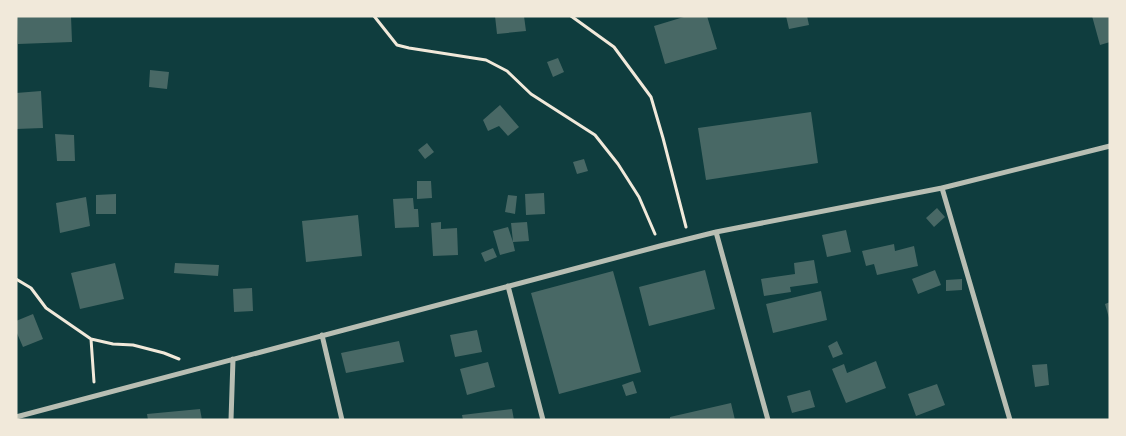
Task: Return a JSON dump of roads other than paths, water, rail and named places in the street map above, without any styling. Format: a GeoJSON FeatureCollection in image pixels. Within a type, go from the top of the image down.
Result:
{"type":"FeatureCollection","features":[{"type":"Feature","properties":{"kind":"street"},"geometry":{"type":"LineString","coordinates":[[16,417],[716,232],[942,188],[1110,146]]}},
{"type":"Feature","properties":{"kind":"street"},"geometry":{"type":"LineString","coordinates":[[942,188],[1010,420]]}},
{"type":"Feature","properties":{"kind":"street"},"geometry":{"type":"LineString","coordinates":[[716,232],[768,420]]}},
{"type":"Feature","properties":{"kind":"street"},"geometry":{"type":"LineString","coordinates":[[508,286],[543,420]]}},
{"type":"Feature","properties":{"kind":"street"},"geometry":{"type":"LineString","coordinates":[[322,335],[342,420]]}},
{"type":"Feature","properties":{"kind":"street"},"geometry":{"type":"LineString","coordinates":[[231,420],[233,359]]}}]}
